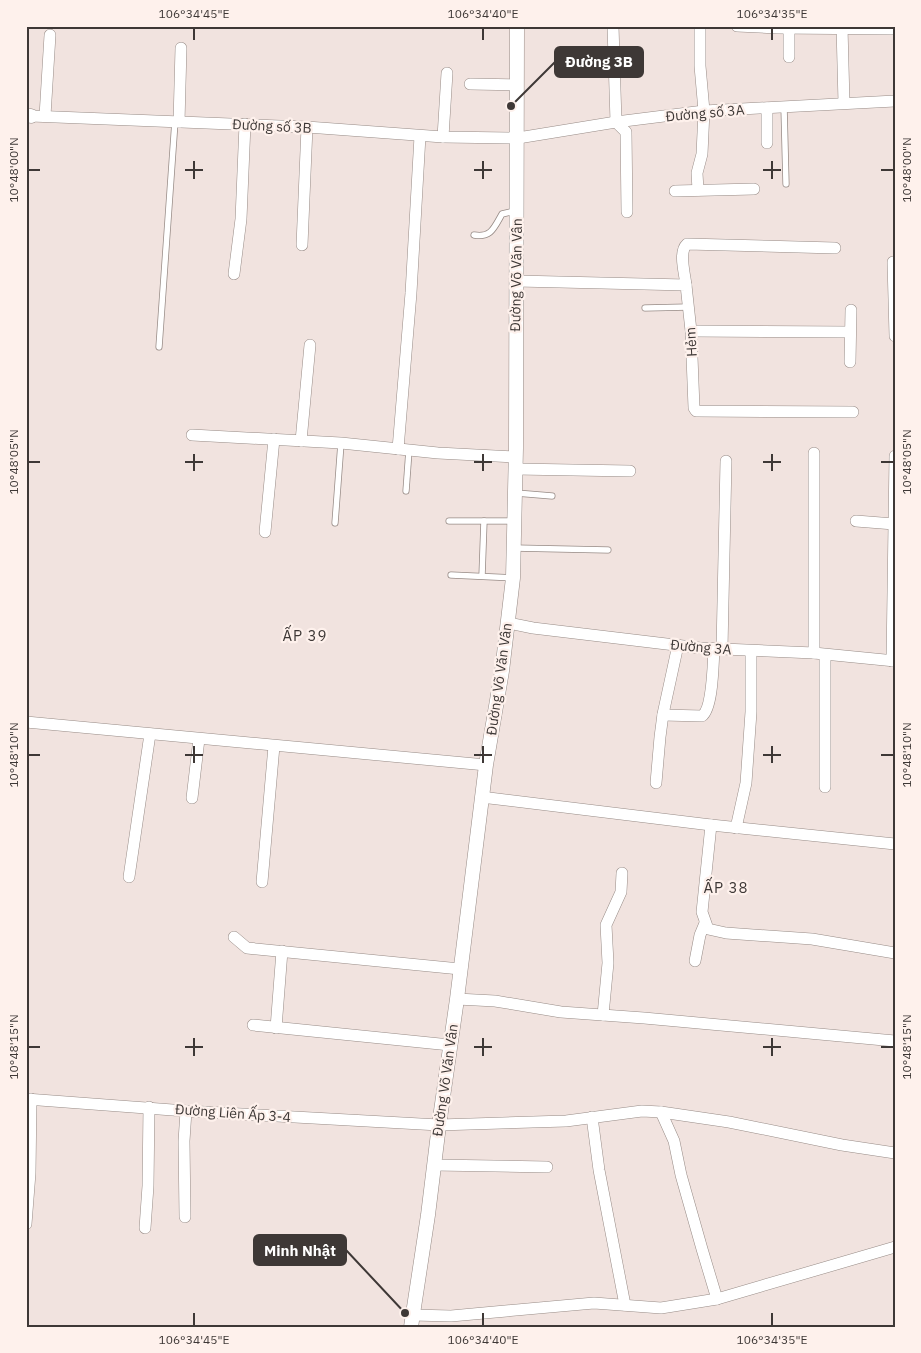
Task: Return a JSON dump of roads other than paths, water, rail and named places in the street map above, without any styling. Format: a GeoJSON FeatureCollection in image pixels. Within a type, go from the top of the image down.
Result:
{"type":"FeatureCollection","features":[{"type":"Feature","properties":{"kind":"street","name":"Đường Võ Văn Vân"},"geometry":{"type":"LineString","coordinates":[[412,1321],[457,999],[481,797],[502,671],[513,578],[516,463],[517,26]]}},
{"type":"Feature","properties":{"kind":"street"},"geometry":{"type":"LineString","coordinates":[[613,26],[616,122],[626,132],[627,212]]}},
{"type":"Feature","properties":{"kind":"street"},"geometry":{"type":"LineString","coordinates":[[698,190],[697,173],[702,154],[704,111],[700,66],[700,26]]}},
{"type":"Feature","properties":{"kind":"street"},"geometry":{"type":"LineString","coordinates":[[737,26],[895,29]]}},
{"type":"Feature","properties":{"kind":"street"},"geometry":{"type":"LineString","coordinates":[[842,27],[844,103]]}},
{"type":"Feature","properties":{"kind":"street"},"geometry":{"type":"LineString","coordinates":[[789,28],[789,57]]}},
{"type":"Feature","properties":{"kind":"street"},"geometry":{"type":"LineString","coordinates":[[45,116],[50,35]]}},
{"type":"Feature","properties":{"kind":"street"},"geometry":{"type":"LineString","coordinates":[[177,122],[181,48]]}},
{"type":"Feature","properties":{"kind":"street"},"geometry":{"type":"LineString","coordinates":[[443,137],[447,74]]}},
{"type":"Feature","properties":{"kind":"street"},"geometry":{"type":"LineString","coordinates":[[470,84],[517,85]]}},
{"type":"Feature","properties":{"kind":"street","name":"Đường số 3A"},"geometry":{"type":"LineString","coordinates":[[518,138],[616,122],[704,111],[895,101]]}},
{"type":"Feature","properties":{"kind":"street"},"geometry":{"type":"LineString","coordinates":[[766,108],[767,143]]}},
{"type":"Feature","properties":{"kind":"street","name":"Đường số 3B"},"geometry":{"type":"LineString","coordinates":[[29,115],[307,127],[420,136],[518,138]]}},
{"type":"Feature","properties":{"kind":"street"},"geometry":{"type":"LineString","coordinates":[[234,274],[241,219],[244,124]]}},
{"type":"Feature","properties":{"kind":"street"},"geometry":{"type":"LineString","coordinates":[[302,245],[307,127]]}},
{"type":"Feature","properties":{"kind":"street"},"geometry":{"type":"LineString","coordinates":[[404,449],[420,136]]}},
{"type":"Feature","properties":{"kind":"street"},"geometry":{"type":"LineString","coordinates":[[675,191],[754,189]]}},
{"type":"Feature","properties":{"kind":"street","name":"Hẻm"},"geometry":{"type":"LineString","coordinates":[[835,248],[687,244],[684,246],[691,331],[694,408],[696,411],[853,412]]}},
{"type":"Feature","properties":{"kind":"street"},"geometry":{"type":"LineString","coordinates":[[893,262],[895,336]]}},
{"type":"Feature","properties":{"kind":"street"},"geometry":{"type":"LineString","coordinates":[[517,282],[686,285]]}},
{"type":"Feature","properties":{"kind":"street"},"geometry":{"type":"LineString","coordinates":[[850,362],[849,332],[851,310]]}},
{"type":"Feature","properties":{"kind":"street"},"geometry":{"type":"LineString","coordinates":[[691,331],[849,332]]}},
{"type":"Feature","properties":{"kind":"street"},"geometry":{"type":"LineString","coordinates":[[301,441],[310,345]]}},
{"type":"Feature","properties":{"kind":"street"},"geometry":{"type":"LineString","coordinates":[[192,435],[341,443],[516,463],[630,471]]}},
{"type":"Feature","properties":{"kind":"street"},"geometry":{"type":"LineString","coordinates":[[265,532],[274,439]]}},
{"type":"Feature","properties":{"kind":"street"},"geometry":{"type":"LineString","coordinates":[[814,453],[825,787]]}},
{"type":"Feature","properties":{"kind":"street"},"geometry":{"type":"LineString","coordinates":[[893,661],[895,456]]}},
{"type":"Feature","properties":{"kind":"street"},"geometry":{"type":"LineString","coordinates":[[663,715],[702,716],[706,714],[709,702],[718,649],[726,461]]}},
{"type":"Feature","properties":{"kind":"street"},"geometry":{"type":"LineString","coordinates":[[856,521],[894,524]]}},
{"type":"Feature","properties":{"kind":"street","name":"Đường 3A"},"geometry":{"type":"LineString","coordinates":[[508,623],[533,628],[678,646],[820,654],[893,661]]}},
{"type":"Feature","properties":{"kind":"street"},"geometry":{"type":"LineString","coordinates":[[656,783],[663,715],[678,646]]}},
{"type":"Feature","properties":{"kind":"street"},"geometry":{"type":"LineString","coordinates":[[736,828],[746,783],[751,704],[751,651]]}},
{"type":"Feature","properties":{"kind":"street"},"geometry":{"type":"LineString","coordinates":[[26,722],[486,766]]}},
{"type":"Feature","properties":{"kind":"street"},"geometry":{"type":"LineString","coordinates":[[130,877],[150,734]]}},
{"type":"Feature","properties":{"kind":"street"},"geometry":{"type":"LineString","coordinates":[[192,798],[199,739]]}},
{"type":"Feature","properties":{"kind":"street"},"geometry":{"type":"LineString","coordinates":[[262,882],[274,746]]}},
{"type":"Feature","properties":{"kind":"street"},"geometry":{"type":"LineString","coordinates":[[481,797],[711,826],[895,844]]}},
{"type":"Feature","properties":{"kind":"street"},"geometry":{"type":"LineString","coordinates":[[711,826],[702,912],[708,929],[726,933],[812,939],[895,953]]}},
{"type":"Feature","properties":{"kind":"street"},"geometry":{"type":"LineString","coordinates":[[603,1015],[608,962],[606,925],[621,892],[622,873]]}},
{"type":"Feature","properties":{"kind":"street"},"geometry":{"type":"LineString","coordinates":[[695,961],[700,935],[705,923]]}},
{"type":"Feature","properties":{"kind":"street"},"geometry":{"type":"LineString","coordinates":[[234,937],[247,948],[460,970]]}},
{"type":"Feature","properties":{"kind":"street"},"geometry":{"type":"LineString","coordinates":[[276,1028],[282,951]]}},
{"type":"Feature","properties":{"kind":"street"},"geometry":{"type":"LineString","coordinates":[[457,999],[494,1001],[561,1012],[895,1041]]}},
{"type":"Feature","properties":{"kind":"street"},"geometry":{"type":"LineString","coordinates":[[253,1025],[450,1045]]}},
{"type":"Feature","properties":{"kind":"street"},"geometry":{"type":"LineString","coordinates":[[26,1224],[30,1173],[29,1099]]}},
{"type":"Feature","properties":{"kind":"street","name":"Đường Liên Ấp 3-4"},"geometry":{"type":"LineString","coordinates":[[29,1099],[186,1111],[439,1126],[566,1121],[642,1111],[661,1112],[729,1122],[842,1146],[895,1153]]}},
{"type":"Feature","properties":{"kind":"street"},"geometry":{"type":"LineString","coordinates":[[145,1228],[148,1186],[149,1107]]}},
{"type":"Feature","properties":{"kind":"street"},"geometry":{"type":"LineString","coordinates":[[185,1217],[184,1141],[186,1111]]}},
{"type":"Feature","properties":{"kind":"street"},"geometry":{"type":"LineString","coordinates":[[661,1112],[674,1141],[681,1175],[718,1299]]}},
{"type":"Feature","properties":{"kind":"street"},"geometry":{"type":"LineString","coordinates":[[592,1118],[599,1170],[625,1305]]}},
{"type":"Feature","properties":{"kind":"street"},"geometry":{"type":"LineString","coordinates":[[434,1165],[546,1167]]}},
{"type":"Feature","properties":{"kind":"street"},"geometry":{"type":"LineString","coordinates":[[412,1321],[594,1303],[661,1308],[718,1299],[895,1247]]}},
{"type":"Feature","properties":{"kind":"lane"},"geometry":{"type":"LineString","coordinates":[[784,106],[786,184]]}},
{"type":"Feature","properties":{"kind":"lane"},"geometry":{"type":"LineString","coordinates":[[159,347],[177,122]]}},
{"type":"Feature","properties":{"kind":"lane"},"geometry":{"type":"LineString","coordinates":[[474,235],[482,236],[493,230],[502,214],[517,210]]}},
{"type":"Feature","properties":{"kind":"lane"},"geometry":{"type":"LineString","coordinates":[[645,308],[688,307]]}},
{"type":"Feature","properties":{"kind":"lane"},"geometry":{"type":"LineString","coordinates":[[335,523],[341,443]]}},
{"type":"Feature","properties":{"kind":"lane"},"geometry":{"type":"LineString","coordinates":[[404,449],[406,490]]}},
{"type":"Feature","properties":{"kind":"lane"},"geometry":{"type":"LineString","coordinates":[[515,492],[552,496]]}},
{"type":"Feature","properties":{"kind":"lane"},"geometry":{"type":"LineString","coordinates":[[449,521],[515,521]]}},
{"type":"Feature","properties":{"kind":"lane"},"geometry":{"type":"LineString","coordinates":[[482,576],[484,521]]}},
{"type":"Feature","properties":{"kind":"lane"},"geometry":{"type":"LineString","coordinates":[[514,548],[608,550]]}},
{"type":"Feature","properties":{"kind":"lane"},"geometry":{"type":"LineString","coordinates":[[451,575],[513,578]]}},
{"type":"Feature","properties":{"kind":"place","name":"Đường 3B"},"geometry":{"type":"Point","coordinates":[511,106]}},
{"type":"Feature","properties":{"kind":"place","name":"Minh Nhật"},"geometry":{"type":"Point","coordinates":[405,1313]}},
{"type":"Feature","properties":{"kind":"district","name":"ẤP 39"},"geometry":{"type":"Point","coordinates":[305,636]}},
{"type":"Feature","properties":{"kind":"district","name":"ẤP 38"},"geometry":{"type":"Point","coordinates":[726,888]}}]}
